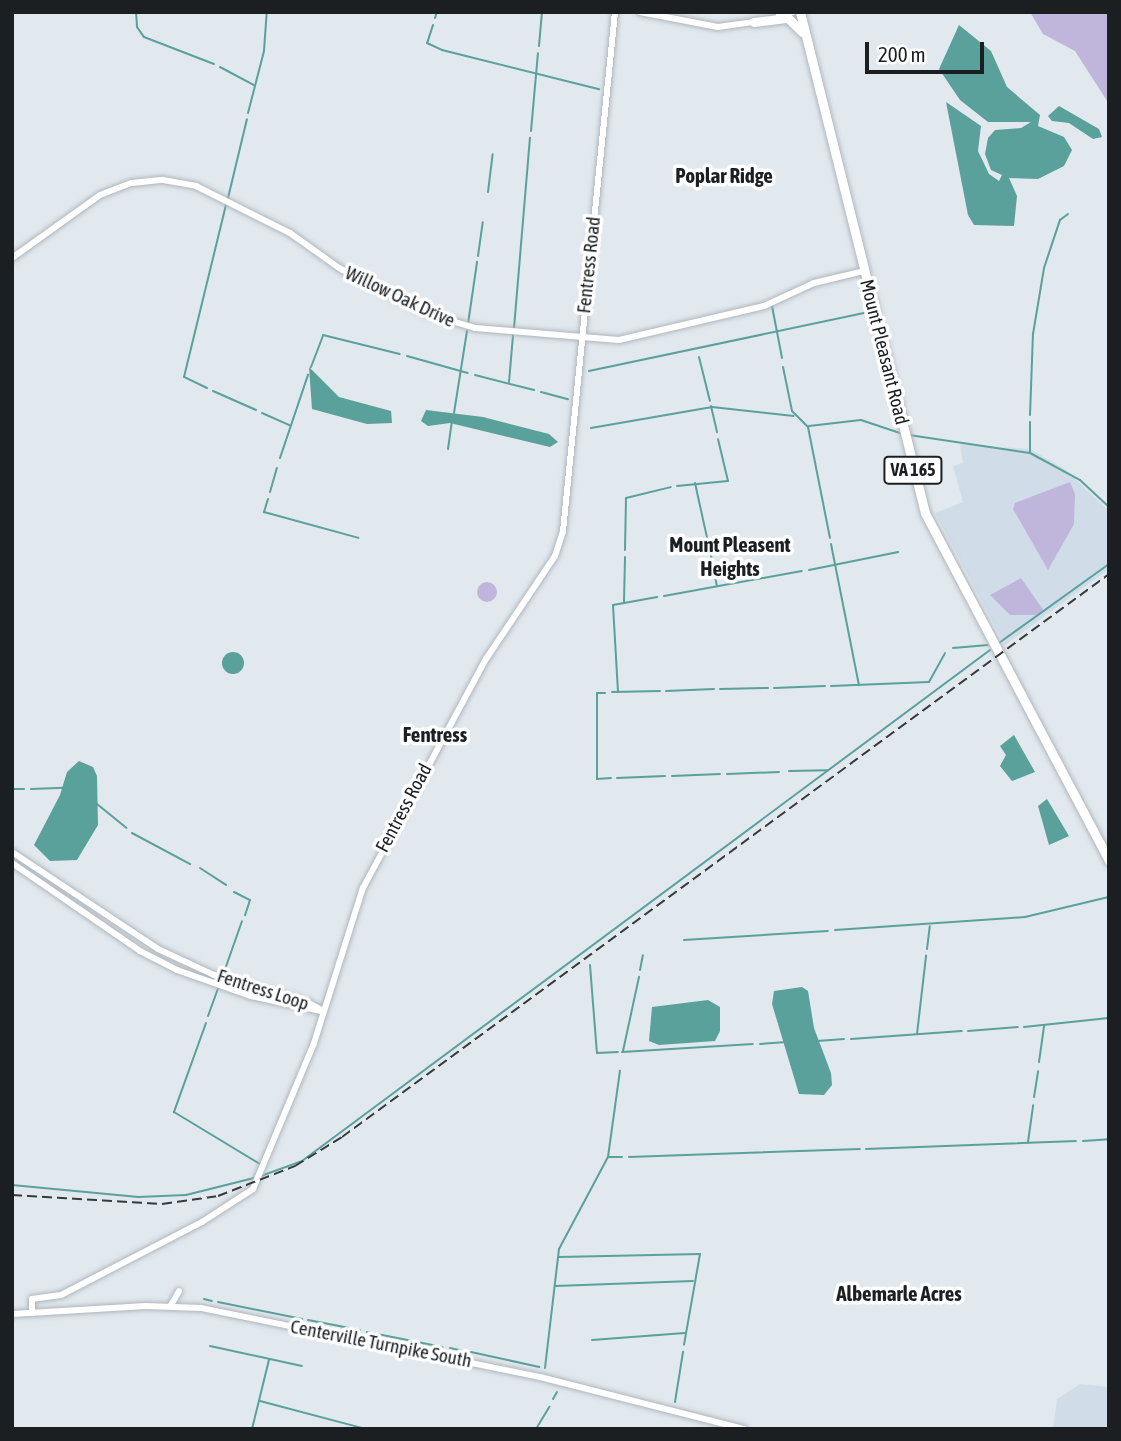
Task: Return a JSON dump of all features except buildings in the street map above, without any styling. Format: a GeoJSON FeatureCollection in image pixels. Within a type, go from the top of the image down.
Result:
{"type":"FeatureCollection","features":[{"type":"Feature","properties":{"kind":"highway","name":"Mount Pleasant Road"},"geometry":{"type":"LineString","coordinates":[[800,12],[927,520],[1109,860]]}},
{"type":"Feature","properties":{"kind":"highway"},"geometry":{"type":"LineString","coordinates":[[754,22],[790,19],[807,44]]}},
{"type":"Feature","properties":{"kind":"street","name":"Fentress Road"},"geometry":{"type":"LineString","coordinates":[[32,1313],[32,1299],[61,1295],[251,1191],[304,1070],[359,898],[377,860],[486,659],[542,578],[560,544],[615,12]]}},
{"type":"Feature","properties":{"kind":"street"},"geometry":{"type":"LineString","coordinates":[[640,12],[718,27],[754,22],[793,12]]}},
{"type":"Feature","properties":{"kind":"street","name":"Willow Oak Drive"},"geometry":{"type":"LineString","coordinates":[[12,258],[110,190],[148,180],[174,181],[196,186],[281,228],[338,268],[448,323],[619,340],[764,306],[814,283],[864,271]]}},
{"type":"Feature","properties":{"kind":"street","name":"Fentress Loop"},"geometry":{"type":"LineString","coordinates":[[12,852],[158,949],[214,975],[307,1002],[323,1011]]}},
{"type":"Feature","properties":{"kind":"street","name":"Fentress Loop"},"geometry":{"type":"LineString","coordinates":[[12,863],[140,951],[177,970],[251,996],[308,1012],[323,1011]]}},
{"type":"Feature","properties":{"kind":"street"},"geometry":{"type":"LineString","coordinates":[[171,1305],[179,1291]]}},
{"type":"Feature","properties":{"kind":"street","name":"Centerville Turnpike South"},"geometry":{"type":"LineString","coordinates":[[12,1314],[171,1305],[503,1369],[744,1429]]}},
{"type":"Feature","properties":{"kind":"shaded area"},"geometry":{"type":"Polygon","coordinates":[[[1030,12],[1109,12],[1109,104],[1075,51],[1043,34],[1030,12]]]}},
{"type":"Feature","properties":{"kind":"shaded area"},"geometry":{"type":"Polygon","coordinates":[[[959,25],[991,51],[1007,87],[1040,115],[1038,126],[1064,137],[1072,150],[1064,166],[1038,179],[1009,178],[1017,196],[1014,226],[974,225],[968,215],[946,102],[981,126],[978,151],[989,174],[999,181],[1002,175],[991,170],[985,154],[988,138],[995,130],[1021,128],[1031,122],[988,122],[960,100],[939,69],[959,25]]]}},
{"type":"Feature","properties":{"kind":"shaded area"},"geometry":{"type":"Polygon","coordinates":[[[1059,106],[1099,129],[1102,137],[1093,139],[1069,123],[1052,121],[1048,116],[1059,106]]]}},
{"type":"Feature","properties":{"kind":"shaded area"},"geometry":{"type":"Polygon","coordinates":[[[309,367],[339,397],[391,411],[392,423],[367,424],[312,409],[309,367]]]}},
{"type":"Feature","properties":{"kind":"shaded area"},"geometry":{"type":"Polygon","coordinates":[[[426,410],[483,417],[549,434],[558,442],[550,447],[450,423],[428,426],[421,421],[426,410]]]}},
{"type":"Feature","properties":{"kind":"shaded area"},"geometry":{"type":"Polygon","coordinates":[[[960,444],[1030,449],[1066,470],[1109,511],[1109,569],[1005,645],[935,513],[963,502],[953,466],[963,463],[960,444]]]}},
{"type":"Feature","properties":{"kind":"shaded area"},"geometry":{"type":"Polygon","coordinates":[[[1070,482],[1075,494],[1074,524],[1048,570],[1013,509],[1015,503],[1070,482]]]}},
{"type":"Feature","properties":{"kind":"shaded area"},"geometry":{"type":"Polygon","coordinates":[[[1021,578],[1044,611],[1036,615],[1010,615],[990,595],[1021,578]]]}},
{"type":"Feature","properties":{"kind":"shaded area"},"geometry":{"type":"Polygon","coordinates":[[[483,582],[491,582],[497,592],[491,602],[483,602],[477,596],[477,588],[483,582]]]}},
{"type":"Feature","properties":{"kind":"shaded area"},"geometry":{"type":"Polygon","coordinates":[[[233,652],[241,655],[244,663],[241,671],[233,674],[225,671],[222,663],[225,655],[233,652]]]}},
{"type":"Feature","properties":{"kind":"shaded area"},"geometry":{"type":"Polygon","coordinates":[[[1014,735],[1035,772],[1012,781],[1000,766],[1006,755],[1000,746],[1014,735]]]}},
{"type":"Feature","properties":{"kind":"shaded area"},"geometry":{"type":"Polygon","coordinates":[[[79,761],[93,767],[97,776],[98,825],[77,860],[50,861],[34,845],[60,795],[67,772],[79,761]]]}},
{"type":"Feature","properties":{"kind":"shaded area"},"geometry":{"type":"Polygon","coordinates":[[[1047,799],[1069,836],[1049,845],[1038,806],[1047,799]]]}},
{"type":"Feature","properties":{"kind":"shaded area"},"geometry":{"type":"Polygon","coordinates":[[[802,987],[808,991],[814,1028],[831,1073],[832,1085],[824,1095],[799,1094],[772,1004],[774,991],[802,987]]]}},
{"type":"Feature","properties":{"kind":"shaded area"},"geometry":{"type":"Polygon","coordinates":[[[708,1000],[720,1007],[720,1031],[715,1041],[659,1045],[649,1041],[652,1007],[708,1000]]]}},
{"type":"Feature","properties":{"kind":"shaded area"},"geometry":{"type":"Polygon","coordinates":[[[1080,1384],[1109,1387],[1109,1429],[1053,1429],[1057,1399],[1080,1384]]]}},
{"type":"Feature","properties":{"kind":"waterway"},"geometry":{"type":"LineString","coordinates":[[136,12],[137,27],[144,37],[214,64]]}},
{"type":"Feature","properties":{"kind":"waterway"},"geometry":{"type":"LineString","coordinates":[[248,113],[264,51],[267,12]]}},
{"type":"Feature","properties":{"kind":"waterway"},"geometry":{"type":"LineString","coordinates":[[435,18],[437,12]]}},
{"type":"Feature","properties":{"kind":"waterway"},"geometry":{"type":"LineString","coordinates":[[539,46],[542,12]]}},
{"type":"Feature","properties":{"kind":"waterway"},"geometry":{"type":"LineString","coordinates":[[433,25],[427,43],[442,50],[599,89]]}},
{"type":"Feature","properties":{"kind":"waterway"},"geometry":{"type":"LineString","coordinates":[[531,131],[538,53]]}},
{"type":"Feature","properties":{"kind":"waterway"},"geometry":{"type":"LineString","coordinates":[[220,67],[254,85]]}},
{"type":"Feature","properties":{"kind":"waterway"},"geometry":{"type":"LineString","coordinates":[[228,198],[247,119]]}},
{"type":"Feature","properties":{"kind":"waterway"},"geometry":{"type":"LineString","coordinates":[[514,328],[530,138]]}},
{"type":"Feature","properties":{"kind":"waterway"},"geometry":{"type":"LineString","coordinates":[[488,192],[493,154]]}},
{"type":"Feature","properties":{"kind":"waterway"},"geometry":{"type":"LineString","coordinates":[[207,388],[184,377],[226,205]]}},
{"type":"Feature","properties":{"kind":"waterway"},"geometry":{"type":"LineString","coordinates":[[1030,415],[1033,334],[1044,268],[1060,220],[1068,214]]}},
{"type":"Feature","properties":{"kind":"waterway"},"geometry":{"type":"LineString","coordinates":[[478,256],[483,222]]}},
{"type":"Feature","properties":{"kind":"waterway"},"geometry":{"type":"LineString","coordinates":[[468,324],[477,262]]}},
{"type":"Feature","properties":{"kind":"waterway"},"geometry":{"type":"LineString","coordinates":[[772,306],[782,358]]}},
{"type":"Feature","properties":{"kind":"waterway"},"geometry":{"type":"LineString","coordinates":[[589,371],[864,313]]}},
{"type":"Feature","properties":{"kind":"waterway"},"geometry":{"type":"LineString","coordinates":[[454,413],[467,331]]}},
{"type":"Feature","properties":{"kind":"waterway"},"geometry":{"type":"LineString","coordinates":[[311,367],[323,335],[400,354]]}},
{"type":"Feature","properties":{"kind":"waterway"},"geometry":{"type":"LineString","coordinates":[[509,382],[513,335]]}},
{"type":"Feature","properties":{"kind":"waterway"},"geometry":{"type":"LineString","coordinates":[[407,356],[468,373]]}},
{"type":"Feature","properties":{"kind":"waterway"},"geometry":{"type":"LineString","coordinates":[[699,357],[710,401]]}},
{"type":"Feature","properties":{"kind":"waterway"},"geometry":{"type":"LineString","coordinates":[[783,367],[792,411],[808,427],[830,538]]}},
{"type":"Feature","properties":{"kind":"waterway"},"geometry":{"type":"LineString","coordinates":[[280,458],[308,375]]}},
{"type":"Feature","properties":{"kind":"waterway"},"geometry":{"type":"LineString","coordinates":[[475,375],[534,390]]}},
{"type":"Feature","properties":{"kind":"waterway"},"geometry":{"type":"LineString","coordinates":[[213,391],[256,410]]}},
{"type":"Feature","properties":{"kind":"waterway"},"geometry":{"type":"LineString","coordinates":[[541,392],[568,399]]}},
{"type":"Feature","properties":{"kind":"waterway"},"geometry":{"type":"LineString","coordinates":[[711,406],[717,432]]}},
{"type":"Feature","properties":{"kind":"waterway"},"geometry":{"type":"LineString","coordinates":[[591,428],[712,407],[794,416]]}},
{"type":"Feature","properties":{"kind":"waterway"},"geometry":{"type":"LineString","coordinates":[[262,413],[289,425]]}},
{"type":"Feature","properties":{"kind":"waterway"},"geometry":{"type":"LineString","coordinates":[[809,426],[861,420],[900,433]]}},
{"type":"Feature","properties":{"kind":"waterway"},"geometry":{"type":"LineString","coordinates":[[448,449],[452,422]]}},
{"type":"Feature","properties":{"kind":"waterway"},"geometry":{"type":"LineString","coordinates":[[1030,422],[1030,452]]}},
{"type":"Feature","properties":{"kind":"waterway"},"geometry":{"type":"LineString","coordinates":[[909,435],[1030,453],[1080,480],[1109,507]]}},
{"type":"Feature","properties":{"kind":"waterway"},"geometry":{"type":"LineString","coordinates":[[677,486],[728,481],[718,439]]}},
{"type":"Feature","properties":{"kind":"waterway"},"geometry":{"type":"LineString","coordinates":[[270,492],[277,468]]}},
{"type":"Feature","properties":{"kind":"waterway"},"geometry":{"type":"LineString","coordinates":[[695,483],[712,560]]}},
{"type":"Feature","properties":{"kind":"waterway"},"geometry":{"type":"LineString","coordinates":[[625,550],[626,498],[671,487]]}},
{"type":"Feature","properties":{"kind":"waterway"},"geometry":{"type":"LineString","coordinates":[[268,499],[264,512],[359,538]]}},
{"type":"Feature","properties":{"kind":"waterway"},"geometry":{"type":"LineString","coordinates":[[831,544],[859,685]]}},
{"type":"Feature","properties":{"kind":"waterway"},"geometry":{"type":"LineString","coordinates":[[809,570],[898,552]]}},
{"type":"Feature","properties":{"kind":"waterway"},"geometry":{"type":"LineString","coordinates":[[624,602],[625,557]]}},
{"type":"Feature","properties":{"kind":"waterway"},"geometry":{"type":"LineString","coordinates":[[999,643],[1109,564]]}},
{"type":"Feature","properties":{"kind":"waterway"},"geometry":{"type":"LineString","coordinates":[[713,566],[717,586]]}},
{"type":"Feature","properties":{"kind":"waterway"},"geometry":{"type":"LineString","coordinates":[[664,596],[802,571]]}},
{"type":"Feature","properties":{"kind":"waterway"},"geometry":{"type":"LineString","coordinates":[[618,692],[613,605],[657,597]]}},
{"type":"Feature","properties":{"kind":"waterway"},"geometry":{"type":"LineString","coordinates":[[953,648],[988,645]]}},
{"type":"Feature","properties":{"kind":"waterway"},"geometry":{"type":"LineString","coordinates":[[261,1176],[302,1161],[990,650]]}},
{"type":"Feature","properties":{"kind":"waterway"},"geometry":{"type":"LineString","coordinates":[[831,686],[929,682],[945,653]]}},
{"type":"Feature","properties":{"kind":"waterway"},"geometry":{"type":"LineString","coordinates":[[774,688],[825,686]]}},
{"type":"Feature","properties":{"kind":"waterway"},"geometry":{"type":"LineString","coordinates":[[720,689],[768,688]]}},
{"type":"Feature","properties":{"kind":"waterway"},"geometry":{"type":"LineString","coordinates":[[666,691],[714,689]]}},
{"type":"Feature","properties":{"kind":"waterway"},"geometry":{"type":"LineString","coordinates":[[612,692],[660,691]]}},
{"type":"Feature","properties":{"kind":"waterway"},"geometry":{"type":"LineString","coordinates":[[605,693],[597,693],[597,779],[611,778]]}},
{"type":"Feature","properties":{"kind":"waterway"},"geometry":{"type":"LineString","coordinates":[[789,771],[828,770]]}},
{"type":"Feature","properties":{"kind":"waterway"},"geometry":{"type":"LineString","coordinates":[[727,774],[779,772]]}},
{"type":"Feature","properties":{"kind":"waterway"},"geometry":{"type":"LineString","coordinates":[[672,776],[720,774]]}},
{"type":"Feature","properties":{"kind":"waterway"},"geometry":{"type":"LineString","coordinates":[[617,778],[665,776]]}},
{"type":"Feature","properties":{"kind":"waterway"},"geometry":{"type":"LineString","coordinates":[[31,789],[64,788]]}},
{"type":"Feature","properties":{"kind":"waterway"},"geometry":{"type":"LineString","coordinates":[[12,789],[24,789]]}},
{"type":"Feature","properties":{"kind":"waterway"},"geometry":{"type":"LineString","coordinates":[[97,804],[127,828]]}},
{"type":"Feature","properties":{"kind":"waterway"},"geometry":{"type":"LineString","coordinates":[[132,833],[190,864]]}},
{"type":"Feature","properties":{"kind":"waterway"},"geometry":{"type":"LineString","coordinates":[[200,868],[226,885]]}},
{"type":"Feature","properties":{"kind":"waterway"},"geometry":{"type":"LineString","coordinates":[[234,892],[250,900],[245,915]]}},
{"type":"Feature","properties":{"kind":"waterway"},"geometry":{"type":"LineString","coordinates":[[835,930],[1025,917],[1109,897]]}},
{"type":"Feature","properties":{"kind":"waterway"},"geometry":{"type":"LineString","coordinates":[[223,975],[242,921]]}},
{"type":"Feature","properties":{"kind":"waterway"},"geometry":{"type":"LineString","coordinates":[[927,949],[930,926]]}},
{"type":"Feature","properties":{"kind":"waterway"},"geometry":{"type":"LineString","coordinates":[[684,940],[828,931]]}},
{"type":"Feature","properties":{"kind":"waterway"},"geometry":{"type":"LineString","coordinates":[[640,970],[643,955]]}},
{"type":"Feature","properties":{"kind":"waterway"},"geometry":{"type":"LineString","coordinates":[[917,1034],[926,956]]}},
{"type":"Feature","properties":{"kind":"waterway"},"geometry":{"type":"LineString","coordinates":[[590,965],[597,1053],[618,1052]]}},
{"type":"Feature","properties":{"kind":"waterway"},"geometry":{"type":"LineString","coordinates":[[623,1051],[639,977]]}},
{"type":"Feature","properties":{"kind":"waterway"},"geometry":{"type":"LineString","coordinates":[[208,1016],[218,989]]}},
{"type":"Feature","properties":{"kind":"waterway"},"geometry":{"type":"LineString","coordinates":[[1024,1027],[1109,1018]]}},
{"type":"Feature","properties":{"kind":"waterway"},"geometry":{"type":"LineString","coordinates":[[206,1023],[174,1112],[260,1164]]}},
{"type":"Feature","properties":{"kind":"waterway"},"geometry":{"type":"LineString","coordinates":[[1039,1062],[1044,1025]]}},
{"type":"Feature","properties":{"kind":"waterway"},"geometry":{"type":"LineString","coordinates":[[968,1031],[1018,1027]]}},
{"type":"Feature","properties":{"kind":"waterway"},"geometry":{"type":"LineString","coordinates":[[851,1039],[962,1031]]}},
{"type":"Feature","properties":{"kind":"waterway"},"geometry":{"type":"LineString","coordinates":[[817,1041],[844,1039]]}},
{"type":"Feature","properties":{"kind":"waterway"},"geometry":{"type":"LineString","coordinates":[[760,1044],[787,1042]]}},
{"type":"Feature","properties":{"kind":"waterway"},"geometry":{"type":"LineString","coordinates":[[622,1052],[753,1044]]}},
{"type":"Feature","properties":{"kind":"waterway"},"geometry":{"type":"LineString","coordinates":[[545,1368],[559,1249],[608,1157],[620,1071]]}},
{"type":"Feature","properties":{"kind":"waterway"},"geometry":{"type":"LineString","coordinates":[[1034,1097],[1038,1071]]}},
{"type":"Feature","properties":{"kind":"waterway"},"geometry":{"type":"LineString","coordinates":[[1028,1142],[1033,1105]]}},
{"type":"Feature","properties":{"kind":"waterway"},"geometry":{"type":"LineString","coordinates":[[1083,1141],[1109,1139]]}},
{"type":"Feature","properties":{"kind":"waterway"},"geometry":{"type":"LineString","coordinates":[[866,1149],[1076,1141]]}},
{"type":"Feature","properties":{"kind":"waterway"},"geometry":{"type":"LineString","coordinates":[[629,1157],[860,1149]]}},
{"type":"Feature","properties":{"kind":"waterway"},"geometry":{"type":"LineString","coordinates":[[609,1157],[622,1157]]}},
{"type":"Feature","properties":{"kind":"waterway"},"geometry":{"type":"LineString","coordinates":[[12,1185],[138,1197],[186,1195],[254,1178]]}},
{"type":"Feature","properties":{"kind":"waterway"},"geometry":{"type":"LineString","coordinates":[[559,1257],[700,1254],[684,1345]]}},
{"type":"Feature","properties":{"kind":"waterway"},"geometry":{"type":"LineString","coordinates":[[555,1286],[693,1281]]}},
{"type":"Feature","properties":{"kind":"waterway"},"geometry":{"type":"LineString","coordinates":[[204,1299],[212,1301]]}},
{"type":"Feature","properties":{"kind":"waterway"},"geometry":{"type":"LineString","coordinates":[[218,1302],[302,1319]]}},
{"type":"Feature","properties":{"kind":"waterway"},"geometry":{"type":"LineString","coordinates":[[308,1320],[360,1330]]}},
{"type":"Feature","properties":{"kind":"waterway"},"geometry":{"type":"LineString","coordinates":[[367,1332],[443,1347]]}},
{"type":"Feature","properties":{"kind":"waterway"},"geometry":{"type":"LineString","coordinates":[[592,1340],[685,1333]]}},
{"type":"Feature","properties":{"kind":"waterway"},"geometry":{"type":"LineString","coordinates":[[210,1346],[302,1366]]}},
{"type":"Feature","properties":{"kind":"waterway"},"geometry":{"type":"LineString","coordinates":[[450,1348],[464,1351]]}},
{"type":"Feature","properties":{"kind":"waterway"},"geometry":{"type":"LineString","coordinates":[[471,1352],[539,1367]]}},
{"type":"Feature","properties":{"kind":"waterway"},"geometry":{"type":"LineString","coordinates":[[675,1402],[683,1352]]}},
{"type":"Feature","properties":{"kind":"waterway"},"geometry":{"type":"LineString","coordinates":[[252,1429],[269,1360]]}},
{"type":"Feature","properties":{"kind":"waterway"},"geometry":{"type":"LineString","coordinates":[[553,1399],[557,1392]]}},
{"type":"Feature","properties":{"kind":"waterway"},"geometry":{"type":"LineString","coordinates":[[260,1401],[366,1429]]}},
{"type":"Feature","properties":{"kind":"waterway"},"geometry":{"type":"LineString","coordinates":[[536,1429],[549,1407]]}},
{"type":"Feature","properties":{"kind":"railway"},"geometry":{"type":"LineString","coordinates":[[12,1195],[162,1204],[218,1196],[295,1166],[342,1137],[1109,574]]}},
{"type":"Feature","properties":{"kind":"district","name":"Poplar Ridge"},"geometry":{"type":"Point","coordinates":[724,175]}},
{"type":"Feature","properties":{"kind":"district","name":"Mount Pleasent Heights"},"geometry":{"type":"Point","coordinates":[730,556]}},
{"type":"Feature","properties":{"kind":"district","name":"Fentress"},"geometry":{"type":"Point","coordinates":[435,734]}},
{"type":"Feature","properties":{"kind":"district","name":"Albemarle Acres"},"geometry":{"type":"Point","coordinates":[899,1293]}}]}
